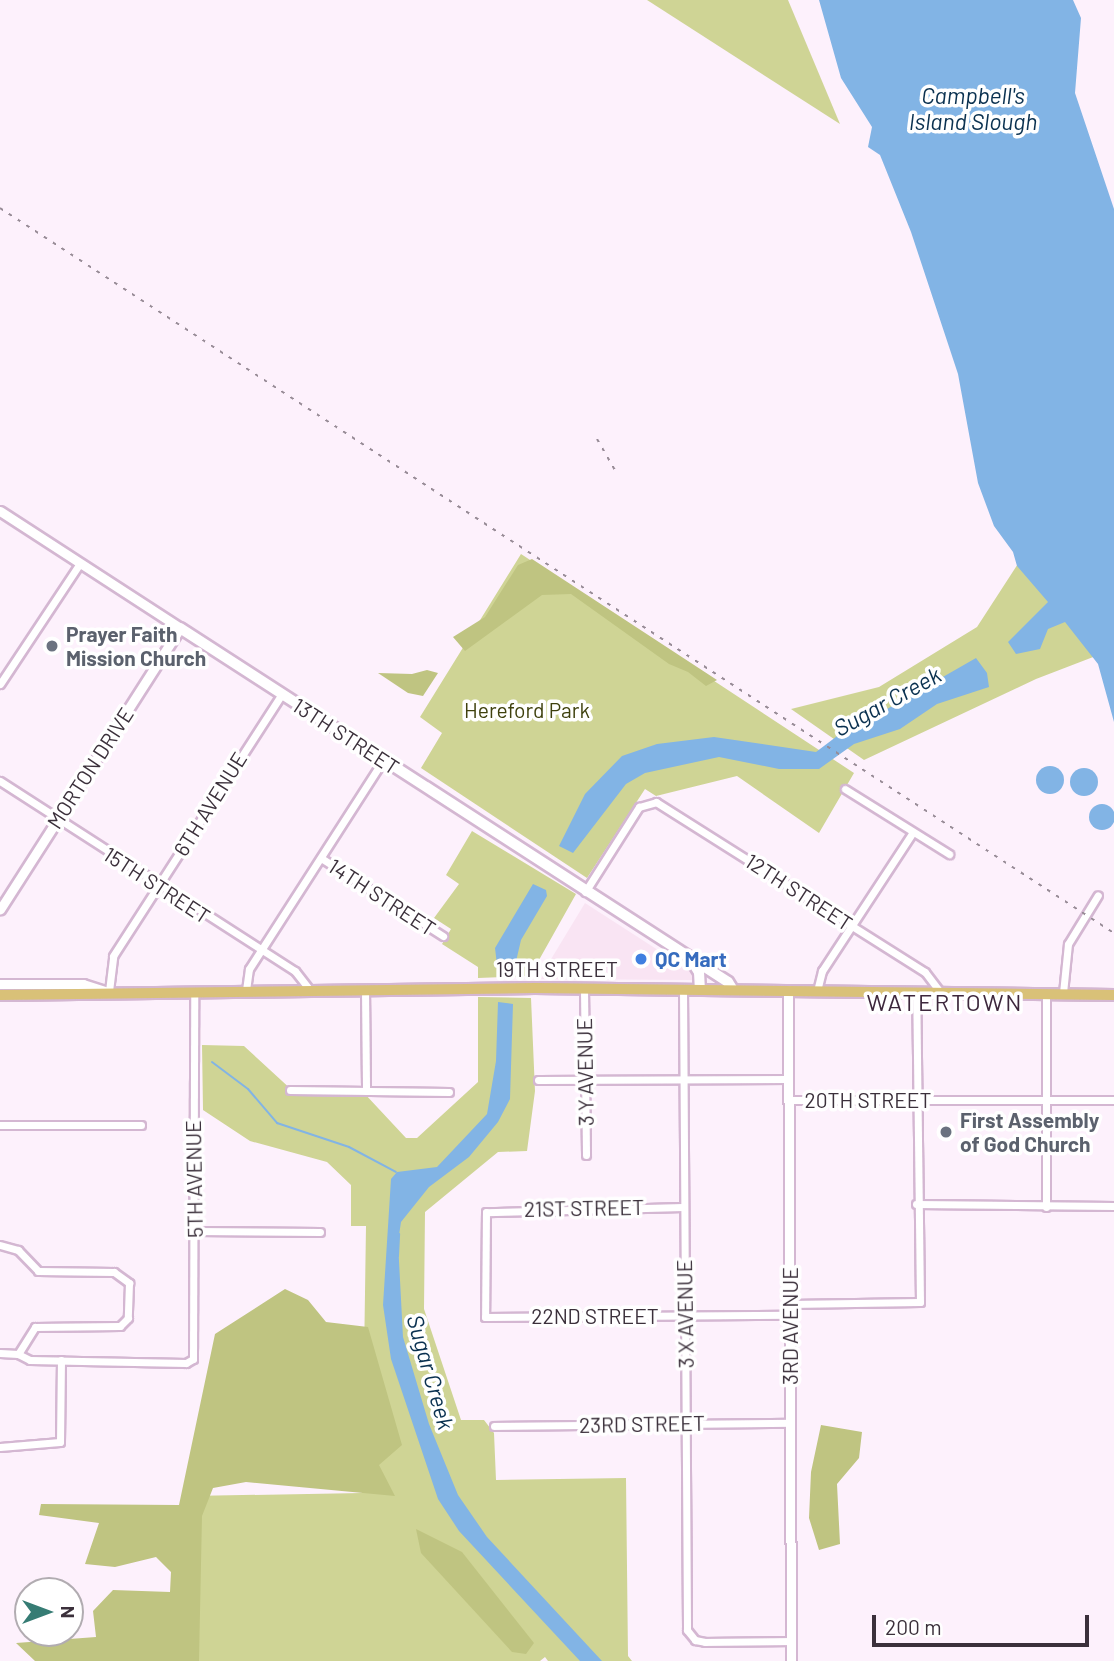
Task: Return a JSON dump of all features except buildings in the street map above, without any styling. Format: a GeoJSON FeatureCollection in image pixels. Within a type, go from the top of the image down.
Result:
{"type":"FeatureCollection","features":[{"type":"Feature","properties":{"kind":"main road","name":"13TH STREET"},"geometry":{"type":"LineString","coordinates":[[180,628],[733,990]]}},
{"type":"Feature","properties":{"kind":"main road"},"geometry":{"type":"LineString","coordinates":[[692,961],[699,972],[700,989]]}},
{"type":"Feature","properties":{"kind":"main road","name":"19TH STREET"},"geometry":{"type":"LineString","coordinates":[[0,995],[194,990],[700,989],[1114,995]]}},
{"type":"Feature","properties":{"kind":"street","name":"13TH STREET"},"geometry":{"type":"LineString","coordinates":[[0,511],[180,628]]}},
{"type":"Feature","properties":{"kind":"street"},"geometry":{"type":"LineString","coordinates":[[0,684],[79,564]]}},
{"type":"Feature","properties":{"kind":"street","name":"MORTON DRIVE"},"geometry":{"type":"LineString","coordinates":[[0,909],[180,628]]}},
{"type":"Feature","properties":{"kind":"street","name":"6TH AVENUE"},"geometry":{"type":"LineString","coordinates":[[107,991],[113,956],[282,694]]}},
{"type":"Feature","properties":{"kind":"street"},"geometry":{"type":"LineString","coordinates":[[246,990],[249,969],[383,760]]}},
{"type":"Feature","properties":{"kind":"street","name":"15TH STREET"},"geometry":{"type":"LineString","coordinates":[[0,781],[305,979],[310,990]]}},
{"type":"Feature","properties":{"kind":"street"},"geometry":{"type":"LineString","coordinates":[[845,789],[949,854]]}},
{"type":"Feature","properties":{"kind":"street","name":"12TH STREET"},"geometry":{"type":"LineString","coordinates":[[585,892],[639,807],[652,801],[925,972],[940,992]]}},
{"type":"Feature","properties":{"kind":"street"},"geometry":{"type":"LineString","coordinates":[[817,991],[820,973],[913,832]]}},
{"type":"Feature","properties":{"kind":"street","name":"14TH STREET"},"geometry":{"type":"LineString","coordinates":[[321,858],[443,936]]}},
{"type":"Feature","properties":{"kind":"street"},"geometry":{"type":"LineString","coordinates":[[1063,993],[1068,944],[1098,895]]}},
{"type":"Feature","properties":{"kind":"street"},"geometry":{"type":"LineString","coordinates":[[0,984],[83,984],[107,991]]}},
{"type":"Feature","properties":{"kind":"street","name":"3 Y AVENUE"},"geometry":{"type":"LineString","coordinates":[[583,989],[586,1155]]}},
{"type":"Feature","properties":{"kind":"street","name":"3 X AVENUE"},"geometry":{"type":"LineString","coordinates":[[683,989],[686,1620],[692,1638],[705,1642],[791,1641]]}},
{"type":"Feature","properties":{"kind":"street","name":"5TH AVENUE"},"geometry":{"type":"LineString","coordinates":[[61,1360],[186,1363],[193,1359],[196,1231],[194,990]]}},
{"type":"Feature","properties":{"kind":"street"},"geometry":{"type":"LineString","coordinates":[[365,990],[366,1091]]}},
{"type":"Feature","properties":{"kind":"street","name":"3RD AVENUE"},"geometry":{"type":"LineString","coordinates":[[788,990],[791,1661]]}},
{"type":"Feature","properties":{"kind":"street"},"geometry":{"type":"LineString","coordinates":[[790,1304],[920,1302],[916,1204],[916,992]]}},
{"type":"Feature","properties":{"kind":"street"},"geometry":{"type":"LineString","coordinates":[[1046,993],[1046,1207]]}},
{"type":"Feature","properties":{"kind":"street"},"geometry":{"type":"LineString","coordinates":[[0,1001],[18,995]]}},
{"type":"Feature","properties":{"kind":"street","name":"20TH STREET"},"geometry":{"type":"LineString","coordinates":[[538,1080],[789,1079]]}},
{"type":"Feature","properties":{"kind":"street"},"geometry":{"type":"LineString","coordinates":[[290,1090],[449,1092]]}},
{"type":"Feature","properties":{"kind":"street","name":"20TH STREET"},"geometry":{"type":"LineString","coordinates":[[789,1100],[1114,1100]]}},
{"type":"Feature","properties":{"kind":"street"},"geometry":{"type":"LineString","coordinates":[[0,1125],[141,1125]]}},
{"type":"Feature","properties":{"kind":"street"},"geometry":{"type":"LineString","coordinates":[[916,1204],[1114,1206]]}},
{"type":"Feature","properties":{"kind":"street","name":"21ST STREET"},"geometry":{"type":"LineString","coordinates":[[485,1317],[486,1212],[683,1207]]}},
{"type":"Feature","properties":{"kind":"street"},"geometry":{"type":"LineString","coordinates":[[196,1231],[320,1232]]}},
{"type":"Feature","properties":{"kind":"street"},"geometry":{"type":"LineString","coordinates":[[0,1245],[18,1250],[38,1271],[118,1273],[129,1283],[128,1318],[120,1326],[34,1327],[18,1354]]}},
{"type":"Feature","properties":{"kind":"street","name":"22ND STREET"},"geometry":{"type":"LineString","coordinates":[[485,1317],[790,1315]]}},
{"type":"Feature","properties":{"kind":"street"},"geometry":{"type":"LineString","coordinates":[[0,1353],[18,1354],[24,1360],[61,1360],[60,1442],[0,1447]]}},
{"type":"Feature","properties":{"kind":"street","name":"23RD STREET"},"geometry":{"type":"LineString","coordinates":[[494,1426],[790,1423]]}},
{"type":"Feature","properties":{"kind":"shaded area"},"geometry":{"type":"Polygon","coordinates":[[[585,903],[692,972],[692,980],[539,979],[585,903]]]}},
{"type":"Feature","properties":{"kind":"green space"},"geometry":{"type":"Polygon","coordinates":[[[647,0],[788,0],[840,124],[647,0]]]}},
{"type":"Feature","properties":{"kind":"green space"},"geometry":{"type":"Polygon","coordinates":[[[1032,542],[1101,654],[1036,679],[864,760],[791,709],[879,687],[977,627],[1032,542]]]}},
{"type":"Feature","properties":{"kind":"green space","name":"Hereford Park"},"geometry":{"type":"Polygon","coordinates":[[[521,554],[854,773],[819,833],[737,776],[656,796],[645,789],[587,878],[421,768],[442,733],[420,717],[521,554]]]}},
{"type":"Feature","properties":{"kind":"green space"},"geometry":{"type":"Polygon","coordinates":[[[532,559],[717,680],[706,686],[688,672],[669,664],[571,594],[542,595],[465,651],[453,637],[485,617],[518,565],[532,559]]]}},
{"type":"Feature","properties":{"kind":"green space"},"geometry":{"type":"Polygon","coordinates":[[[427,670],[438,673],[423,696],[408,693],[378,673],[412,674],[427,670]]]}},
{"type":"Feature","properties":{"kind":"green space"},"geometry":{"type":"Polygon","coordinates":[[[472,831],[576,894],[530,976],[478,978],[478,967],[442,944],[451,929],[434,918],[459,884],[446,875],[472,831]]]}},
{"type":"Feature","properties":{"kind":"green space"},"geometry":{"type":"Polygon","coordinates":[[[478,997],[531,998],[535,1091],[527,1151],[498,1152],[425,1212],[424,1309],[461,1420],[484,1420],[494,1433],[496,1480],[626,1478],[628,1656],[632,1661],[548,1661],[545,1657],[540,1661],[190,1661],[190,1496],[362,1493],[366,1226],[351,1226],[351,1185],[327,1162],[250,1141],[203,1110],[202,1045],[244,1046],[294,1092],[364,1093],[406,1138],[417,1138],[478,1082],[478,997]]]}},
{"type":"Feature","properties":{"kind":"green space"},"geometry":{"type":"Polygon","coordinates":[[[285,1289],[308,1300],[326,1322],[368,1327],[402,1445],[379,1465],[395,1496],[246,1482],[213,1488],[202,1516],[199,1661],[35,1661],[20,1647],[84,1647],[84,1638],[96,1637],[93,1611],[113,1590],[170,1592],[171,1572],[156,1557],[115,1567],[85,1564],[99,1523],[39,1515],[41,1504],[179,1505],[215,1334],[285,1289]]]}},
{"type":"Feature","properties":{"kind":"green space"},"geometry":{"type":"Polygon","coordinates":[[[821,1425],[862,1432],[859,1458],[837,1484],[840,1544],[819,1550],[809,1518],[811,1472],[821,1425]]]}},
{"type":"Feature","properties":{"kind":"green space"},"geometry":{"type":"Polygon","coordinates":[[[416,1529],[462,1552],[534,1643],[526,1654],[512,1652],[421,1553],[416,1529]]]}},
{"type":"Feature","properties":{"kind":"water","name":"Campbell's Island Slough"},"geometry":{"type":"Polygon","coordinates":[[[819,0],[1073,0],[1081,18],[1075,93],[1114,209],[1114,722],[1098,664],[1065,622],[1048,629],[1040,649],[1016,654],[1008,642],[1048,602],[1017,566],[1013,552],[994,526],[978,483],[958,374],[911,232],[880,155],[868,147],[872,127],[841,78],[819,0]]]}},
{"type":"Feature","properties":{"kind":"water","name":"Sugar Creek"},"geometry":{"type":"Polygon","coordinates":[[[976,658],[987,673],[989,687],[937,704],[900,729],[854,744],[819,769],[779,769],[719,757],[645,773],[626,784],[573,853],[559,846],[585,794],[622,756],[657,744],[714,737],[816,752],[865,715],[880,713],[976,658]]]}},
{"type":"Feature","properties":{"kind":"water"},"geometry":{"type":"Polygon","coordinates":[[[1050,766],[1060,770],[1064,780],[1060,790],[1050,794],[1040,790],[1036,780],[1040,770],[1050,766]]]}},
{"type":"Feature","properties":{"kind":"water"},"geometry":{"type":"Polygon","coordinates":[[[1084,768],[1094,772],[1098,782],[1094,792],[1084,796],[1074,792],[1070,782],[1074,772],[1084,768]]]}},
{"type":"Feature","properties":{"kind":"water"},"geometry":{"type":"Polygon","coordinates":[[[1102,804],[1111,808],[1115,817],[1111,826],[1102,830],[1093,826],[1089,817],[1093,808],[1102,804]]]}},
{"type":"Feature","properties":{"kind":"water"},"geometry":{"type":"Polygon","coordinates":[[[533,884],[546,890],[547,896],[521,940],[514,970],[498,973],[495,948],[533,884]]]}},
{"type":"Feature","properties":{"kind":"water","name":"Sugar Creek"},"geometry":{"type":"Polygon","coordinates":[[[498,1002],[513,1004],[510,1099],[498,1122],[469,1157],[429,1187],[401,1222],[398,1242],[403,1337],[429,1424],[458,1495],[487,1537],[602,1661],[580,1661],[459,1531],[438,1499],[391,1359],[383,1305],[391,1179],[397,1172],[437,1167],[487,1114],[496,1061],[498,1002]]]}},
{"type":"Feature","properties":{"kind":"waterway"},"geometry":{"type":"LineString","coordinates":[[212,1062],[248,1089],[277,1123],[349,1147],[396,1172]]}},
{"type":"Feature","properties":{"kind":"waterway","name":"Sugar Creek"},"geometry":{"type":"LineString","coordinates":[[398,1256],[399,1234]]}},
{"type":"Feature","properties":{"kind":"railway"},"geometry":{"type":"LineString","coordinates":[[0,208],[1114,933]]}},
{"type":"Feature","properties":{"kind":"railway"},"geometry":{"type":"LineString","coordinates":[[597,439],[617,473]]}},
{"type":"Feature","properties":{"kind":"place","name":"Prayer Faith Mission Church"},"geometry":{"type":"Point","coordinates":[52,646]}},
{"type":"Feature","properties":{"kind":"place","name":"QC Mart"},"geometry":{"type":"Point","coordinates":[641,959]}},
{"type":"Feature","properties":{"kind":"place","name":"First Assembly of God Church"},"geometry":{"type":"Point","coordinates":[946,1132]}},
{"type":"Feature","properties":{"kind":"district","name":"WATERTOWN"},"geometry":{"type":"Point","coordinates":[945,1002]}}]}
